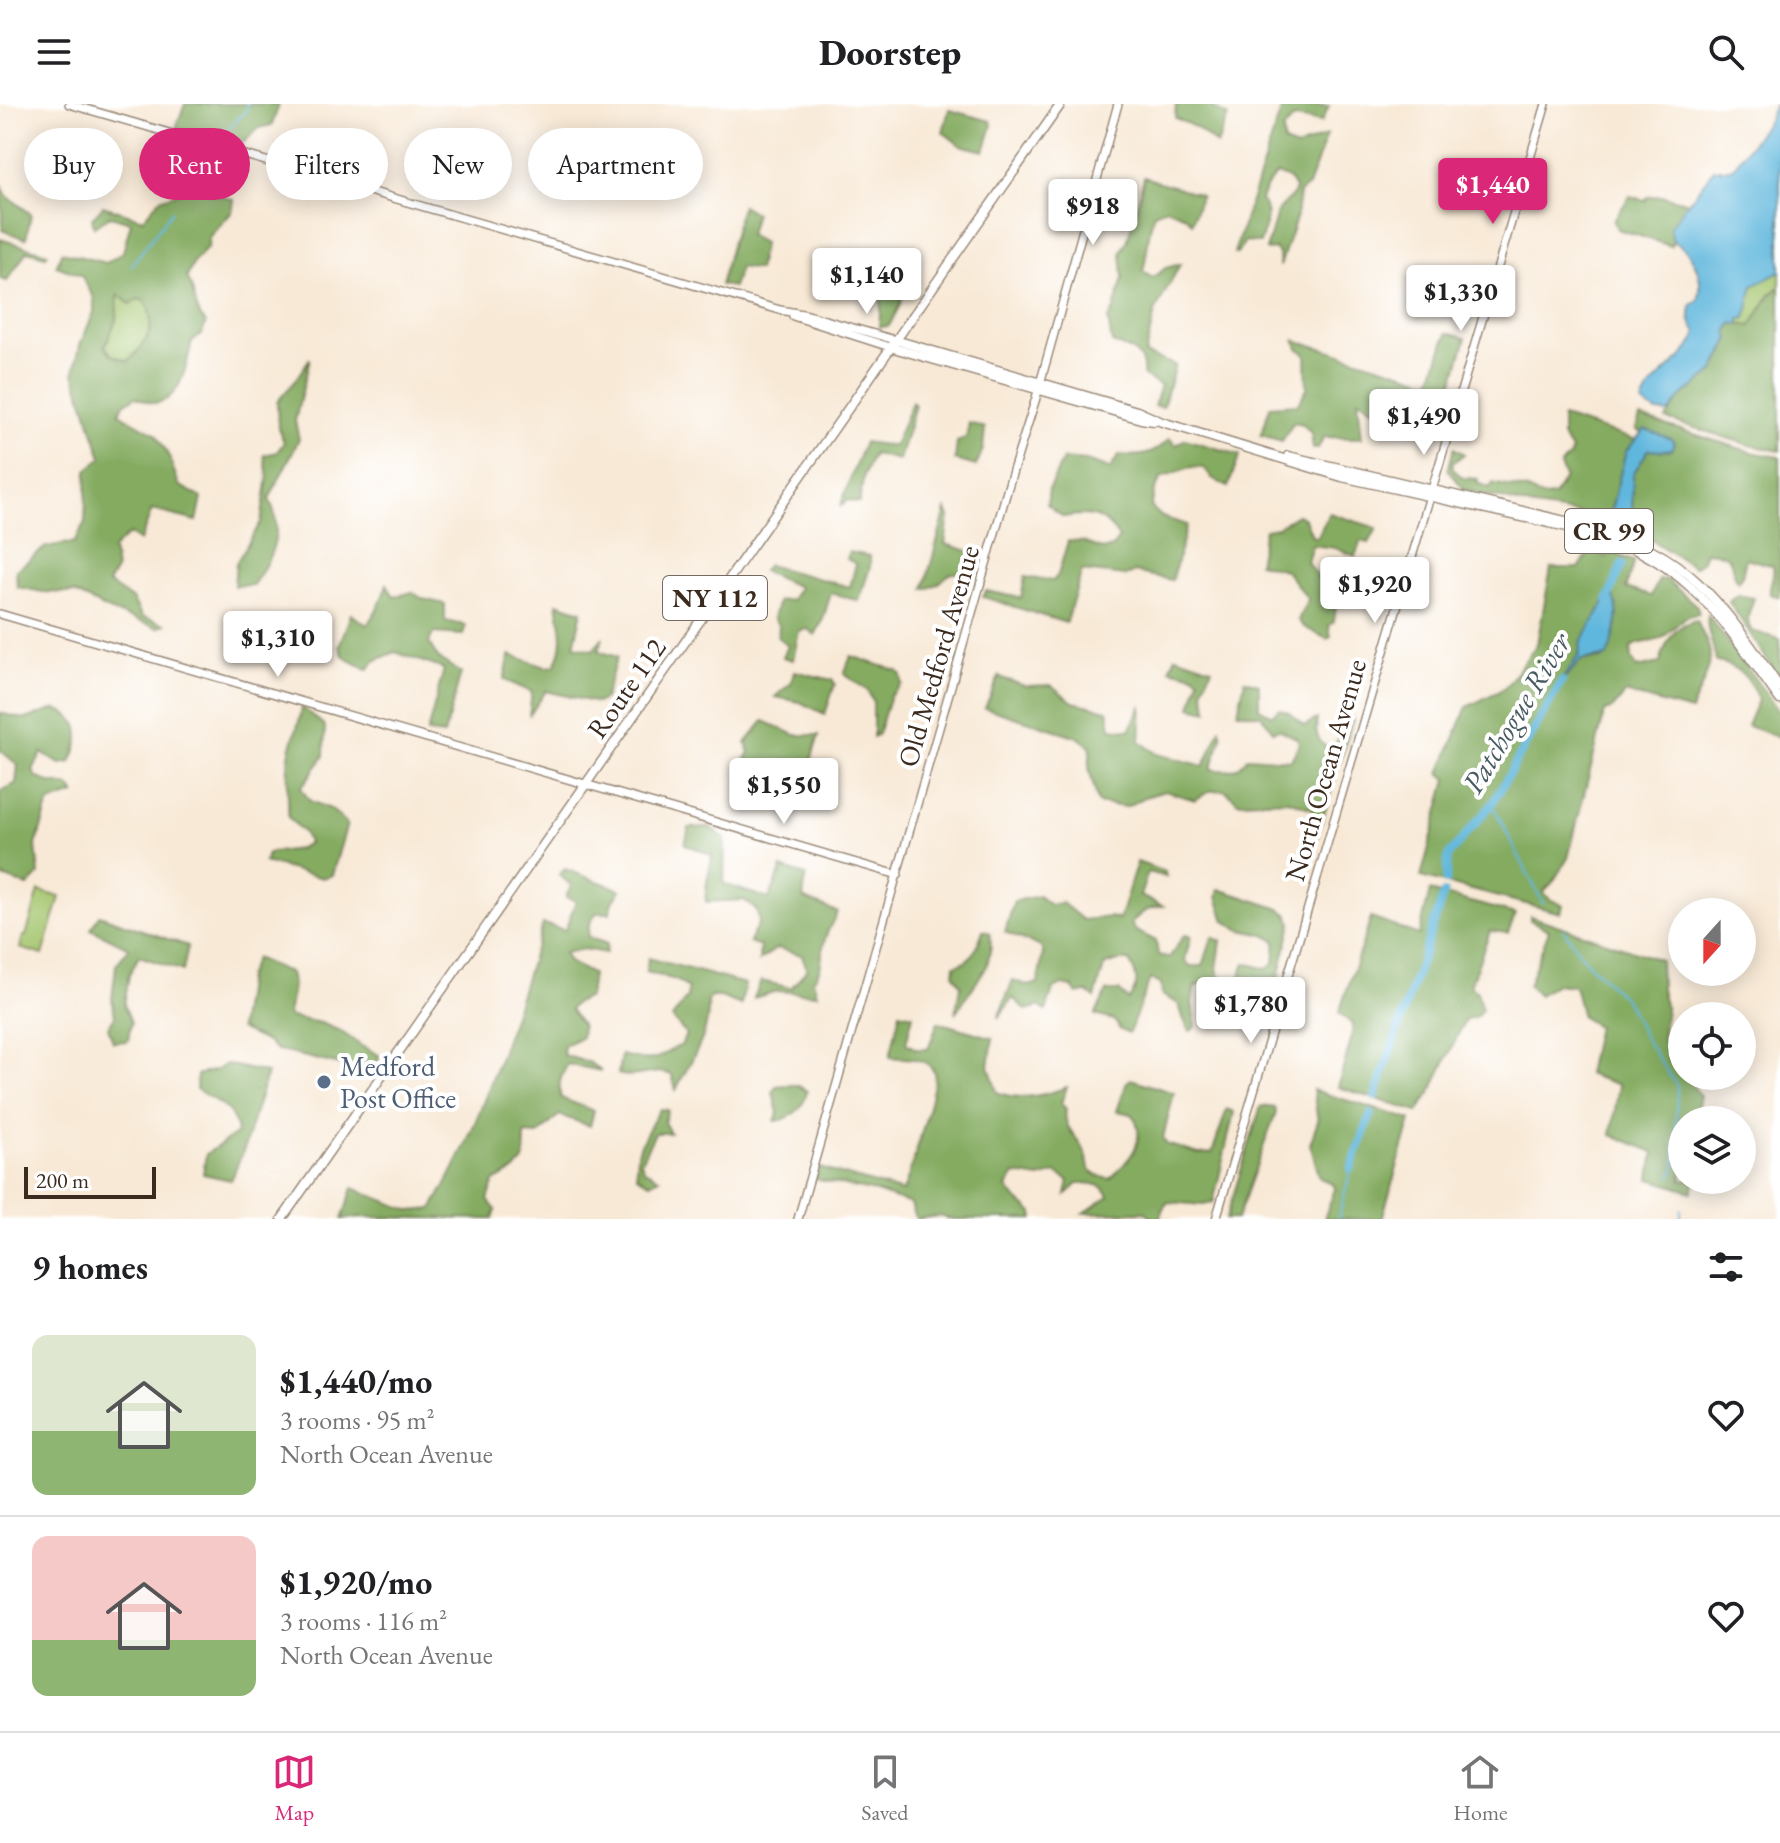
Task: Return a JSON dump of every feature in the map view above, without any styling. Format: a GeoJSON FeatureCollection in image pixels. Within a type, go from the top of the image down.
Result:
{"type":"FeatureCollection","features":[{"type":"Feature","properties":{"kind":"main road","name":"Route 112"},"geometry":{"type":"LineString","coordinates":[[282,1219],[1061,104]]}},
{"type":"Feature","properties":{"kind":"main road","name":"CR 99"},"geometry":{"type":"LineString","coordinates":[[892,343],[1141,419],[1162,422]]}},
{"type":"Feature","properties":{"kind":"main road","name":"CR 99"},"geometry":{"type":"LineString","coordinates":[[1040,386],[1075,392],[1162,422],[1269,453],[1623,543],[1659,562],[1691,586],[1710,605],[1780,700]]}},
{"type":"Feature","properties":{"kind":"main road","name":"CR 99"},"geometry":{"type":"LineString","coordinates":[[1430,494],[1612,532],[1664,555],[1716,599],[1780,688]]}},
{"type":"Feature","properties":{"kind":"street","name":"CR 99"},"geometry":{"type":"LineString","coordinates":[[69,104],[780,310],[808,315],[892,343]]}},
{"type":"Feature","properties":{"kind":"street","name":"Old Medford Avenue"},"geometry":{"type":"LineString","coordinates":[[798,1219],[1011,477],[1040,386],[1118,104]]}},
{"type":"Feature","properties":{"kind":"street","name":"North Ocean Avenue"},"geometry":{"type":"LineString","coordinates":[[1216,1219],[1546,104]]}},
{"type":"Feature","properties":{"kind":"street"},"geometry":{"type":"LineString","coordinates":[[0,614],[898,875]]}},
{"type":"Feature","properties":{"kind":"green space"},"geometry":{"type":"Polygon","coordinates":[[[185,104],[279,104],[272,125],[259,128],[250,136],[250,128],[176,128],[185,104]]]}},
{"type":"Feature","properties":{"kind":"green space"},"geometry":{"type":"Polygon","coordinates":[[[1176,104],[1212,104],[1228,116],[1217,145],[1197,128],[1175,118],[1176,104]]]}},
{"type":"Feature","properties":{"kind":"green space"},"geometry":{"type":"Polygon","coordinates":[[[1283,104],[1329,106],[1322,122],[1294,118],[1283,130],[1284,143],[1297,148],[1327,135],[1308,186],[1299,193],[1296,218],[1280,266],[1279,254],[1275,249],[1266,250],[1278,210],[1294,194],[1295,188],[1289,179],[1277,174],[1260,200],[1267,215],[1260,243],[1245,241],[1237,254],[1234,253],[1283,104]]]}},
{"type":"Feature","properties":{"kind":"green space"},"geometry":{"type":"Polygon","coordinates":[[[949,110],[991,121],[984,151],[960,145],[943,132],[949,110]]]}},
{"type":"Feature","properties":{"kind":"green space"},"geometry":{"type":"Polygon","coordinates":[[[1144,177],[1201,195],[1192,223],[1186,216],[1166,208],[1154,213],[1150,227],[1143,271],[1152,278],[1166,268],[1180,264],[1155,312],[1145,354],[1175,365],[1163,407],[1154,406],[1161,386],[1143,376],[1140,357],[1112,343],[1108,320],[1123,278],[1121,252],[1128,239],[1144,177]]]}},
{"type":"Feature","properties":{"kind":"green space"},"geometry":{"type":"Polygon","coordinates":[[[0,183],[7,196],[31,214],[26,239],[2,230],[0,183]]]}},
{"type":"Feature","properties":{"kind":"green space"},"geometry":{"type":"Polygon","coordinates":[[[1630,196],[1645,201],[1647,197],[1663,196],[1690,203],[1670,227],[1671,246],[1617,229],[1613,221],[1630,196]]]}},
{"type":"Feature","properties":{"kind":"green space"},"geometry":{"type":"Polygon","coordinates":[[[159,200],[234,200],[232,212],[209,237],[208,247],[194,262],[187,277],[199,313],[206,323],[201,335],[192,341],[182,379],[171,396],[163,401],[154,403],[135,397],[124,404],[119,413],[156,434],[168,454],[179,485],[202,498],[197,521],[152,510],[140,541],[129,534],[113,549],[116,570],[108,583],[133,600],[142,617],[165,624],[158,628],[74,593],[17,587],[16,570],[46,547],[75,542],[85,522],[87,470],[102,458],[74,373],[80,345],[94,312],[94,298],[81,275],[56,266],[62,252],[106,263],[123,252],[131,222],[110,216],[94,227],[92,218],[103,206],[143,219],[159,200]],[[118,295],[116,320],[105,346],[112,355],[128,361],[145,341],[150,326],[145,301],[138,299],[130,304],[118,295]]]}},
{"type":"Feature","properties":{"kind":"green space"},"geometry":{"type":"Polygon","coordinates":[[[742,205],[755,213],[749,235],[763,243],[758,270],[740,267],[733,287],[720,285],[742,205]]]}},
{"type":"Feature","properties":{"kind":"green space"},"geometry":{"type":"Polygon","coordinates":[[[1780,208],[1780,287],[1770,295],[1751,327],[1732,323],[1727,334],[1780,208]]]}},
{"type":"Feature","properties":{"kind":"green space"},"geometry":{"type":"Polygon","coordinates":[[[0,239],[48,253],[46,256],[27,251],[7,281],[0,279],[0,239]]]}},
{"type":"Feature","properties":{"kind":"green space"},"geometry":{"type":"Polygon","coordinates":[[[913,255],[900,305],[889,326],[879,327],[881,300],[871,290],[877,270],[894,272],[901,256],[913,255]]]}},
{"type":"Feature","properties":{"kind":"green space"},"geometry":{"type":"Polygon","coordinates":[[[1780,287],[1780,451],[1749,445],[1666,419],[1680,398],[1714,371],[1730,339],[1727,334],[1732,323],[1751,326],[1770,295],[1780,287]]]}},
{"type":"Feature","properties":{"kind":"green space"},"geometry":{"type":"Polygon","coordinates":[[[118,295],[145,301],[149,310],[148,334],[128,361],[112,355],[105,346],[116,320],[118,295]]]}},
{"type":"Feature","properties":{"kind":"green space"},"geometry":{"type":"Polygon","coordinates":[[[1447,333],[1466,338],[1443,417],[1435,415],[1436,390],[1396,399],[1387,413],[1375,410],[1358,398],[1362,438],[1324,437],[1318,448],[1313,449],[1311,433],[1303,424],[1294,422],[1282,441],[1261,435],[1270,406],[1298,404],[1307,388],[1306,355],[1295,340],[1431,381],[1447,333]]]}},
{"type":"Feature","properties":{"kind":"green space"},"geometry":{"type":"Polygon","coordinates":[[[310,358],[295,421],[299,439],[269,499],[276,522],[271,554],[253,585],[234,586],[236,563],[261,522],[268,476],[264,455],[277,452],[284,442],[278,428],[277,402],[310,358]]]}},
{"type":"Feature","properties":{"kind":"green space"},"geometry":{"type":"Polygon","coordinates":[[[912,402],[915,405],[899,460],[873,454],[864,475],[859,503],[847,500],[840,507],[864,442],[894,446],[912,402]]]}},
{"type":"Feature","properties":{"kind":"green space"},"geometry":{"type":"Polygon","coordinates":[[[1562,417],[1636,440],[1626,451],[1610,513],[1632,514],[1633,474],[1649,449],[1671,449],[1674,443],[1645,430],[1642,434],[1636,429],[1640,417],[1751,452],[1780,457],[1780,597],[1770,594],[1773,566],[1746,558],[1738,582],[1730,560],[1724,555],[1705,552],[1701,562],[1694,567],[1637,531],[1575,513],[1534,507],[1465,490],[1448,470],[1454,448],[1464,454],[1453,463],[1453,469],[1463,478],[1478,479],[1477,483],[1490,488],[1493,483],[1527,490],[1542,497],[1554,496],[1565,478],[1560,466],[1570,456],[1571,450],[1562,437],[1562,417]]]}},
{"type":"Feature","properties":{"kind":"green space"},"geometry":{"type":"Polygon","coordinates":[[[969,423],[985,428],[983,449],[976,466],[955,460],[957,442],[966,438],[969,423]]]}},
{"type":"Feature","properties":{"kind":"green space"},"geometry":{"type":"Polygon","coordinates":[[[1169,438],[1176,445],[1185,439],[1240,455],[1228,487],[1212,478],[1204,468],[1190,467],[1162,477],[1151,507],[1162,517],[1187,525],[1172,580],[1135,572],[1126,576],[1082,571],[1066,623],[983,597],[986,591],[1021,598],[1025,577],[1053,581],[1058,575],[1068,541],[1083,542],[1104,550],[1113,546],[1119,538],[1108,524],[1096,517],[1063,517],[1047,504],[1049,489],[1063,459],[1086,461],[1110,469],[1119,455],[1147,454],[1159,449],[1169,438]]]}},
{"type":"Feature","properties":{"kind":"green space"},"geometry":{"type":"Polygon","coordinates":[[[946,510],[949,517],[945,544],[986,556],[979,578],[951,573],[934,586],[924,589],[946,510]]]}},
{"type":"Feature","properties":{"kind":"green space"},"geometry":{"type":"Polygon","coordinates":[[[1329,513],[1377,528],[1369,543],[1361,541],[1355,556],[1335,548],[1312,545],[1307,562],[1318,577],[1338,591],[1334,621],[1329,626],[1331,637],[1327,639],[1304,627],[1298,620],[1308,599],[1285,570],[1258,563],[1265,529],[1277,527],[1297,515],[1305,519],[1312,536],[1317,538],[1329,513]]]}},
{"type":"Feature","properties":{"kind":"green space"},"geometry":{"type":"Polygon","coordinates":[[[1597,541],[1598,553],[1607,557],[1612,553],[1634,561],[1626,588],[1651,596],[1659,580],[1666,579],[1697,606],[1699,614],[1684,619],[1662,638],[1631,647],[1637,668],[1660,663],[1672,635],[1682,625],[1697,620],[1710,656],[1691,711],[1626,693],[1612,709],[1605,711],[1568,858],[1543,892],[1563,905],[1561,913],[1421,877],[1447,779],[1440,773],[1467,707],[1505,688],[1537,644],[1551,568],[1579,568],[1597,541]],[[1611,593],[1562,681],[1581,660],[1602,659],[1616,627],[1615,601],[1611,593]]]}},
{"type":"Feature","properties":{"kind":"green space"},"geometry":{"type":"Polygon","coordinates":[[[849,552],[870,556],[870,567],[859,601],[831,593],[815,635],[808,629],[799,631],[793,660],[783,657],[788,646],[778,637],[779,626],[773,618],[778,601],[791,600],[799,587],[762,571],[768,565],[850,587],[856,564],[847,559],[849,552]]]}},
{"type":"Feature","properties":{"kind":"green space"},"geometry":{"type":"Polygon","coordinates":[[[387,584],[394,597],[412,592],[423,599],[445,604],[445,621],[466,625],[463,635],[433,633],[429,643],[438,658],[461,673],[444,735],[427,733],[444,669],[395,652],[374,661],[368,670],[344,657],[339,646],[351,614],[367,625],[379,606],[387,584]]]}},
{"type":"Feature","properties":{"kind":"green space"},"geometry":{"type":"Polygon","coordinates":[[[1737,595],[1754,598],[1748,619],[1752,631],[1780,639],[1780,679],[1729,602],[1737,595]]]}},
{"type":"Feature","properties":{"kind":"green space"},"geometry":{"type":"Polygon","coordinates":[[[557,603],[582,611],[574,646],[593,650],[603,637],[599,651],[617,657],[604,699],[597,703],[546,691],[529,716],[532,692],[504,680],[510,655],[546,667],[554,666],[562,643],[557,603]]]}},
{"type":"Feature","properties":{"kind":"green space"},"geometry":{"type":"Polygon","coordinates":[[[1708,615],[1780,713],[1780,737],[1747,726],[1758,700],[1743,674],[1731,666],[1716,662],[1708,615]]]}},
{"type":"Feature","properties":{"kind":"green space"},"geometry":{"type":"Polygon","coordinates":[[[851,656],[898,671],[901,675],[902,684],[890,696],[878,734],[873,737],[873,702],[868,691],[844,674],[851,656]]]}},
{"type":"Feature","properties":{"kind":"green space"},"geometry":{"type":"Polygon","coordinates":[[[1176,656],[1212,668],[1203,688],[1208,711],[1191,707],[1199,679],[1195,675],[1170,669],[1176,656]]]}},
{"type":"Feature","properties":{"kind":"green space"},"geometry":{"type":"Polygon","coordinates":[[[794,671],[832,680],[835,684],[825,714],[800,702],[775,697],[791,683],[794,671]]]}},
{"type":"Feature","properties":{"kind":"green space"},"geometry":{"type":"Polygon","coordinates":[[[999,677],[1025,686],[1051,685],[1073,702],[1108,710],[1111,728],[1130,730],[1142,705],[1140,741],[1157,754],[1204,766],[1220,729],[1222,737],[1211,769],[1217,770],[1236,768],[1248,757],[1291,760],[1299,745],[1298,739],[1279,729],[1273,731],[1261,715],[1238,712],[1245,680],[1259,684],[1259,708],[1272,715],[1279,709],[1290,713],[1304,726],[1317,719],[1318,737],[1329,749],[1341,733],[1345,712],[1353,720],[1314,848],[1304,844],[1312,827],[1312,809],[1289,800],[1238,802],[1225,790],[1210,791],[1195,800],[1165,791],[1126,807],[1098,803],[1089,768],[1091,747],[1078,737],[985,708],[999,677]]]}},
{"type":"Feature","properties":{"kind":"green space"},"geometry":{"type":"Polygon","coordinates":[[[302,707],[325,726],[324,756],[301,788],[310,801],[331,809],[347,824],[332,875],[323,878],[264,862],[268,853],[299,849],[308,843],[304,833],[288,817],[289,759],[302,707]]]}},
{"type":"Feature","properties":{"kind":"green space"},"geometry":{"type":"Polygon","coordinates":[[[56,709],[76,724],[79,737],[75,753],[71,762],[60,764],[42,753],[33,770],[36,777],[69,786],[75,794],[49,803],[36,845],[39,875],[28,886],[0,876],[0,792],[16,783],[18,765],[0,750],[0,713],[25,719],[56,709]]]}},
{"type":"Feature","properties":{"kind":"green space"},"geometry":{"type":"Polygon","coordinates":[[[764,721],[795,735],[819,735],[808,771],[815,776],[816,785],[805,804],[762,790],[764,773],[757,767],[742,766],[750,752],[746,743],[764,721]]]}},
{"type":"Feature","properties":{"kind":"green space"},"geometry":{"type":"Polygon","coordinates":[[[709,827],[725,839],[724,884],[769,899],[782,868],[806,876],[803,898],[837,912],[825,939],[819,971],[813,980],[817,994],[777,991],[754,998],[761,981],[791,988],[807,969],[802,955],[777,948],[759,961],[760,946],[749,942],[759,922],[757,910],[744,900],[706,902],[712,855],[685,844],[689,828],[709,827]]]}},
{"type":"Feature","properties":{"kind":"green space"},"geometry":{"type":"Polygon","coordinates":[[[1137,862],[1165,872],[1166,877],[1148,872],[1140,896],[1163,906],[1145,911],[1131,924],[1136,931],[1156,941],[1158,955],[1169,958],[1184,935],[1191,936],[1185,960],[1190,966],[1203,966],[1212,937],[1221,941],[1217,969],[1221,979],[1214,984],[1195,986],[1192,1003],[1196,1027],[1190,1031],[1179,1004],[1162,995],[1161,984],[1150,979],[1129,1033],[1120,1030],[1114,1020],[1095,1015],[1107,991],[1119,991],[1128,1000],[1132,995],[1136,981],[1129,961],[1104,966],[1095,998],[1087,992],[1077,994],[1072,987],[1062,985],[1053,990],[1046,1011],[1039,1006],[1026,1010],[1013,998],[998,1018],[1013,980],[1029,986],[1038,983],[1043,953],[1041,947],[1005,932],[1014,901],[1039,896],[1050,905],[1062,903],[1083,920],[1110,917],[1119,920],[1137,862]]]}},
{"type":"Feature","properties":{"kind":"green space"},"geometry":{"type":"Polygon","coordinates":[[[565,869],[621,890],[611,904],[610,913],[596,913],[589,925],[588,937],[607,944],[606,953],[584,949],[564,953],[570,963],[592,974],[589,997],[575,1003],[570,1009],[582,1026],[581,1037],[564,1045],[563,1055],[590,1063],[601,1071],[568,1064],[559,1089],[561,1098],[594,1111],[590,1126],[559,1115],[538,1135],[525,1134],[524,1161],[514,1171],[494,1182],[488,1200],[496,1210],[493,1219],[342,1219],[353,1188],[411,1211],[432,1209],[482,1106],[543,924],[565,930],[576,901],[566,897],[571,885],[559,875],[565,869]]]}},
{"type":"Feature","properties":{"kind":"green space"},"geometry":{"type":"Polygon","coordinates":[[[1219,889],[1280,909],[1288,915],[1292,924],[1271,1009],[1264,994],[1244,990],[1238,981],[1245,963],[1267,969],[1274,963],[1276,941],[1265,935],[1241,930],[1225,921],[1217,897],[1219,889]]]}},
{"type":"Feature","properties":{"kind":"green space"},"geometry":{"type":"Polygon","coordinates":[[[39,891],[60,897],[43,955],[20,948],[39,891]]]}},
{"type":"Feature","properties":{"kind":"green space"},"geometry":{"type":"Polygon","coordinates":[[[1430,891],[1515,914],[1508,933],[1490,931],[1470,986],[1477,992],[1482,1009],[1477,1016],[1465,1020],[1432,1090],[1418,1112],[1338,1087],[1353,1024],[1339,1013],[1371,918],[1419,935],[1430,891]]]}},
{"type":"Feature","properties":{"kind":"green space"},"geometry":{"type":"Polygon","coordinates":[[[99,915],[188,946],[183,971],[139,956],[129,975],[124,1005],[131,1022],[128,1041],[113,1042],[108,1027],[115,1016],[112,999],[116,965],[129,948],[91,929],[99,915]]]}},
{"type":"Feature","properties":{"kind":"green space"},"geometry":{"type":"Polygon","coordinates":[[[1530,916],[1660,960],[1661,989],[1666,1009],[1662,1039],[1668,1056],[1668,1090],[1696,1090],[1700,1096],[1698,1106],[1668,1106],[1668,1185],[1650,1179],[1654,1152],[1611,1135],[1619,1085],[1587,1074],[1597,1026],[1582,1017],[1574,986],[1556,984],[1539,995],[1528,986],[1549,930],[1530,920],[1530,916]]]}},
{"type":"Feature","properties":{"kind":"green space"},"geometry":{"type":"Polygon","coordinates":[[[983,930],[990,933],[987,966],[955,1014],[961,985],[954,975],[955,965],[971,957],[983,930]]]}},
{"type":"Feature","properties":{"kind":"green space"},"geometry":{"type":"Polygon","coordinates":[[[255,958],[290,973],[293,986],[290,1017],[321,1023],[340,1031],[379,1055],[370,1072],[277,1050],[239,1029],[247,977],[255,958]]]}},
{"type":"Feature","properties":{"kind":"green space"},"geometry":{"type":"Polygon","coordinates":[[[648,958],[745,984],[741,1005],[721,997],[711,997],[708,1001],[703,1037],[676,1090],[672,1075],[665,1073],[618,1074],[621,1055],[656,1058],[681,1046],[686,1034],[672,1018],[687,998],[688,988],[676,980],[646,972],[648,958]]]}},
{"type":"Feature","properties":{"kind":"green space"},"geometry":{"type":"Polygon","coordinates":[[[900,1012],[913,1015],[906,1043],[916,1049],[928,1049],[938,1022],[993,1038],[989,1066],[997,1092],[1014,1097],[1032,1097],[1067,1087],[1061,1103],[1066,1109],[1067,1123],[1087,1157],[1090,1170],[1096,1175],[1110,1179],[1130,1157],[1138,1141],[1137,1124],[1132,1114],[1117,1111],[1127,1082],[1131,1079],[1174,1093],[1163,1138],[1166,1144],[1199,1154],[1212,1153],[1227,1109],[1234,1112],[1213,1203],[1168,1202],[1160,1219],[1153,1219],[1146,1212],[1084,1213],[1109,1196],[1104,1189],[1079,1183],[1066,1195],[1069,1181],[1056,1173],[1040,1178],[1015,1174],[1007,1187],[1033,1213],[1034,1219],[951,1219],[939,1216],[916,1219],[911,1204],[876,1192],[814,1179],[820,1168],[903,1192],[923,1129],[934,1072],[926,1063],[915,1059],[890,1057],[900,1012]]]}},
{"type":"Feature","properties":{"kind":"green space"},"geometry":{"type":"Polygon","coordinates":[[[226,1064],[267,1073],[244,1149],[231,1180],[203,1174],[206,1154],[237,1133],[228,1111],[196,1089],[197,1075],[226,1064]]]}},
{"type":"Feature","properties":{"kind":"green space"},"geometry":{"type":"Polygon","coordinates":[[[797,1085],[807,1091],[800,1107],[792,1115],[775,1121],[778,1113],[773,1092],[776,1086],[797,1085]]]}},
{"type":"Feature","properties":{"kind":"green space"},"geometry":{"type":"Polygon","coordinates":[[[1313,1090],[1411,1120],[1382,1219],[1324,1219],[1335,1189],[1334,1185],[1320,1178],[1310,1144],[1318,1121],[1313,1090]]]}},
{"type":"Feature","properties":{"kind":"green space"},"geometry":{"type":"Polygon","coordinates":[[[1261,1106],[1275,1108],[1276,1112],[1237,1219],[1226,1219],[1261,1106]]]}},
{"type":"Feature","properties":{"kind":"green space"},"geometry":{"type":"Polygon","coordinates":[[[660,1109],[668,1110],[664,1122],[670,1133],[655,1133],[641,1161],[643,1169],[659,1178],[650,1183],[637,1176],[637,1158],[660,1109]]]}},
{"type":"Feature","properties":{"kind":"water"},"geometry":{"type":"Polygon","coordinates":[[[1775,104],[1780,104],[1780,272],[1753,286],[1746,318],[1740,319],[1739,325],[1732,323],[1727,333],[1730,338],[1714,371],[1680,398],[1669,413],[1657,412],[1642,403],[1654,383],[1693,343],[1697,332],[1690,312],[1700,293],[1696,266],[1687,252],[1673,241],[1670,227],[1714,169],[1732,169],[1769,119],[1775,104]]]}},
{"type":"Feature","properties":{"kind":"water"},"geometry":{"type":"Polygon","coordinates":[[[1645,429],[1674,443],[1671,449],[1649,449],[1633,474],[1632,514],[1623,521],[1615,519],[1610,514],[1626,451],[1645,429]]]}},
{"type":"Feature","properties":{"kind":"water"},"geometry":{"type":"Polygon","coordinates":[[[1611,592],[1617,616],[1607,657],[1581,660],[1557,687],[1579,655],[1581,642],[1611,592]]]}},
{"type":"Feature","properties":{"kind":"waterway"},"geometry":{"type":"LineString","coordinates":[[229,128],[246,111],[247,104]]}},
{"type":"Feature","properties":{"kind":"waterway"},"geometry":{"type":"LineString","coordinates":[[131,266],[172,211]]}},
{"type":"Feature","properties":{"kind":"waterway","name":"Patchogue River"},"geometry":{"type":"LineString","coordinates":[[1624,510],[1623,513],[1638,526],[1638,530]]}},
{"type":"Feature","properties":{"kind":"waterway","name":"Patchogue River"},"geometry":{"type":"LineString","coordinates":[[1608,600],[1622,564]]}},
{"type":"Feature","properties":{"kind":"waterway","name":"Patchogue River"},"geometry":{"type":"LineString","coordinates":[[1446,881],[1448,856],[1492,804],[1562,681]]}},
{"type":"Feature","properties":{"kind":"waterway"},"geometry":{"type":"LineString","coordinates":[[1492,804],[1543,903]]}},
{"type":"Feature","properties":{"kind":"waterway","name":"Patchogue River"},"geometry":{"type":"LineString","coordinates":[[1375,1097],[1444,893]]}},
{"type":"Feature","properties":{"kind":"waterway"},"geometry":{"type":"LineString","coordinates":[[1563,929],[1586,961],[1626,1000],[1644,1037],[1677,1086],[1677,1106]]}},
{"type":"Feature","properties":{"kind":"waterway","name":"Patchogue River"},"geometry":{"type":"LineString","coordinates":[[1351,1169],[1371,1114]]}},
{"type":"Feature","properties":{"kind":"waterway"},"geometry":{"type":"LineString","coordinates":[[1338,1219],[1351,1169]]}},
{"type":"Feature","properties":{"kind":"waterway"},"geometry":{"type":"LineString","coordinates":[[1681,1209],[1681,1219]]}},
{"type":"Feature","properties":{"kind":"place","name":"Medford Post Office"},"geometry":{"type":"Point","coordinates":[324,1082]}}]}
